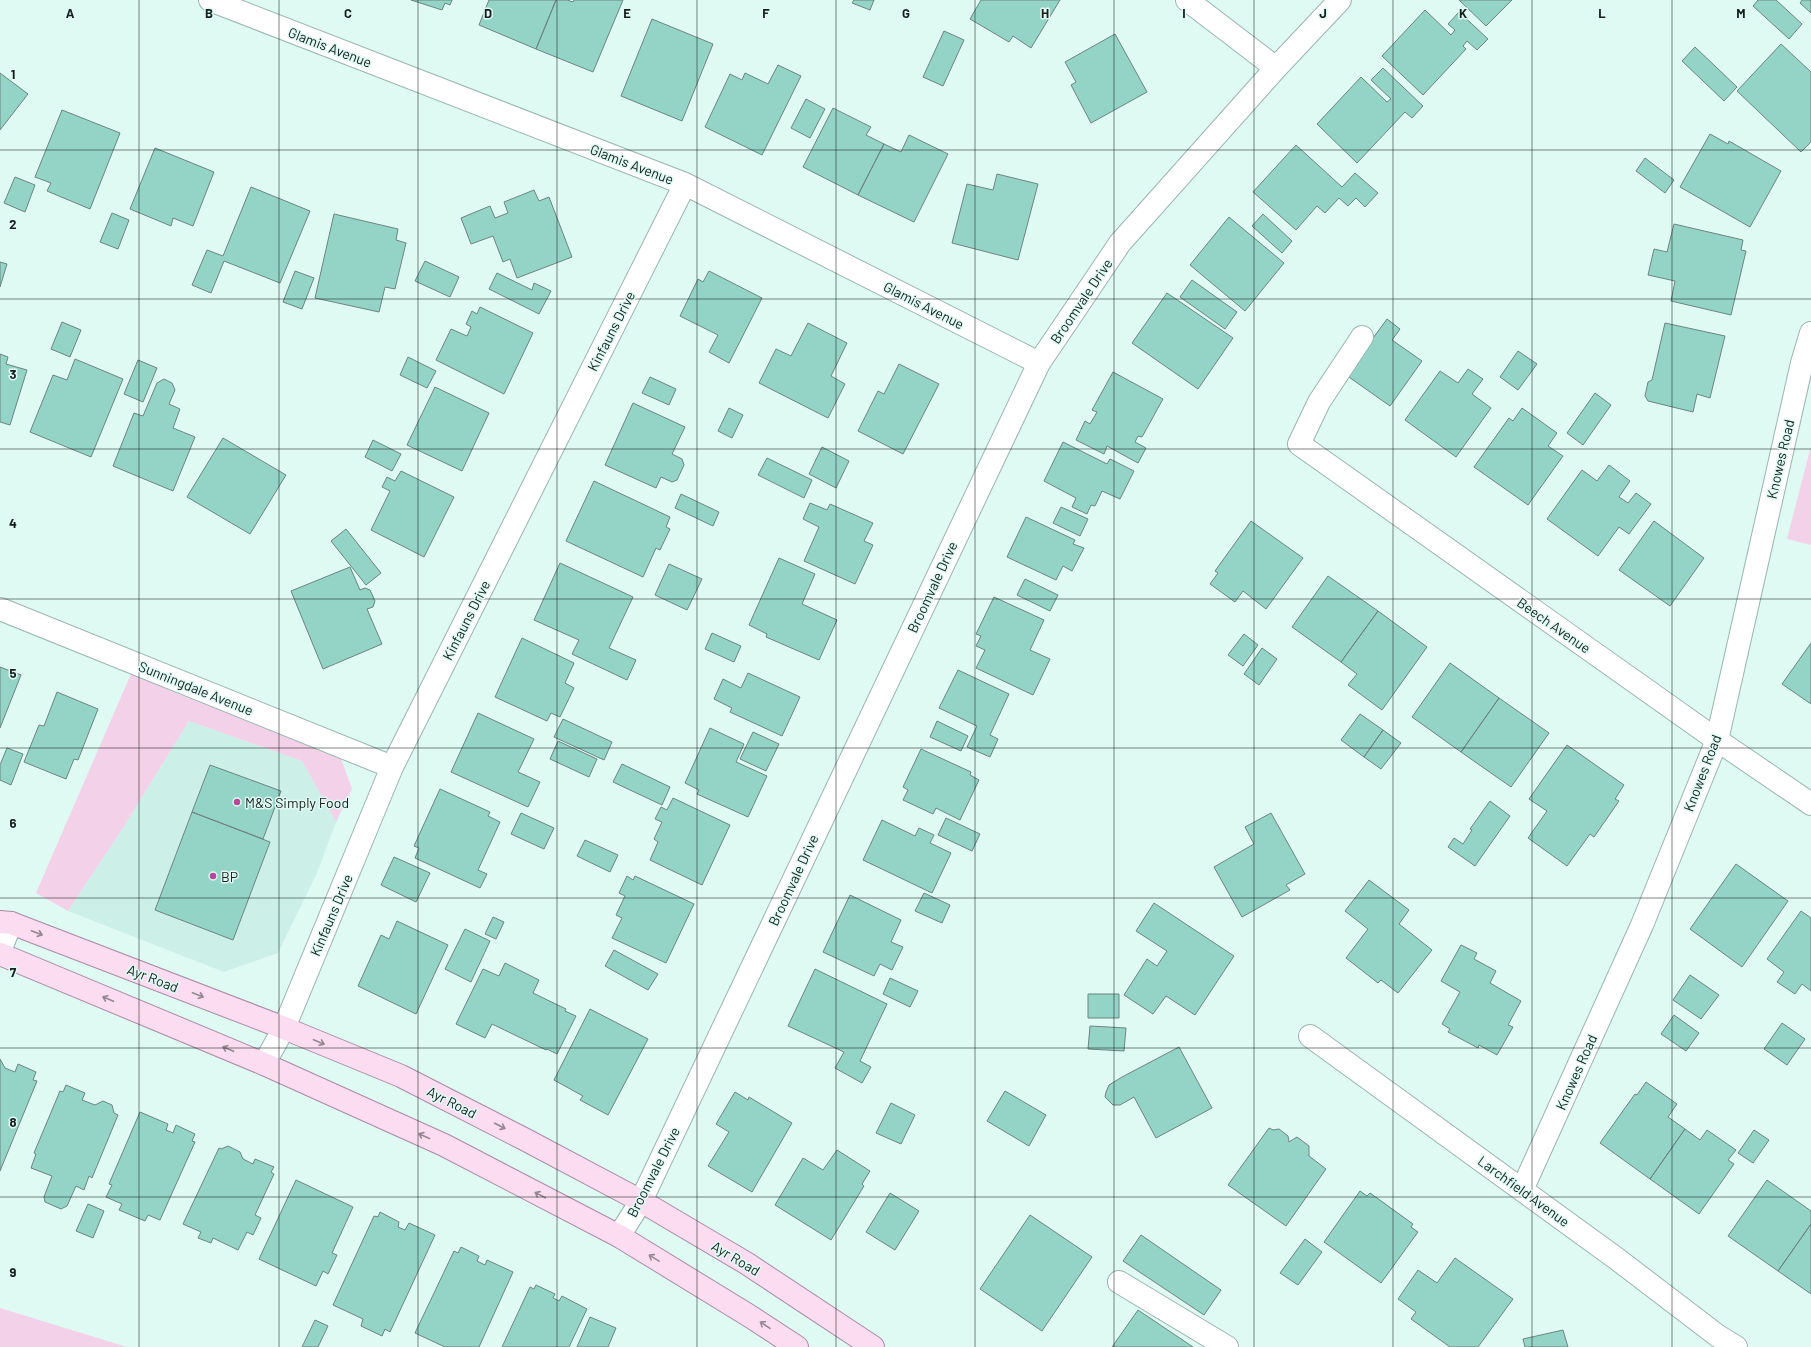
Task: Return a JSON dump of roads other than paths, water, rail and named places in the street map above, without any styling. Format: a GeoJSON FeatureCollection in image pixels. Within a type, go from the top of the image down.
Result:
{"type":"FeatureCollection","features":[{"type":"Feature","properties":{"kind":"main road","name":"Ayr Road"},"geometry":{"type":"LineString","coordinates":[[6,922],[284,1028],[401,1076],[641,1201],[746,1263],[874,1347]]}},
{"type":"Feature","properties":{"kind":"main road"},"geometry":{"type":"LineString","coordinates":[[0,953],[264,1064],[444,1145],[619,1236],[748,1314],[797,1347]]}},
{"type":"Feature","properties":{"kind":"street","name":"Glamis Avenue"},"geometry":{"type":"LineString","coordinates":[[210,0],[684,184],[1038,363]]}},
{"type":"Feature","properties":{"kind":"street"},"geometry":{"type":"LineString","coordinates":[[1187,0],[1276,68]]}},
{"type":"Feature","properties":{"kind":"street","name":"Broomvale Drive"},"geometry":{"type":"LineString","coordinates":[[619,1236],[641,1201],[1038,363],[1120,243],[1276,68],[1340,0]]}},
{"type":"Feature","properties":{"kind":"street","name":"Kinfauns Drive"},"geometry":{"type":"LineString","coordinates":[[264,1064],[284,1028],[392,767],[684,184]]}},
{"type":"Feature","properties":{"kind":"street","name":"Knowes Road"},"geometry":{"type":"LineString","coordinates":[[1522,1190],[1642,925],[1717,740],[1800,370],[1811,333]]}},
{"type":"Feature","properties":{"kind":"street","name":"Beech Avenue"},"geometry":{"type":"LineString","coordinates":[[1362,337],[1319,402],[1299,444],[1717,740],[1811,804]]}},
{"type":"Feature","properties":{"kind":"street","name":"Sunningdale Avenue"},"geometry":{"type":"LineString","coordinates":[[0,609],[392,767]]}},
{"type":"Feature","properties":{"kind":"street"},"geometry":{"type":"LineString","coordinates":[[0,953],[6,922]]}},
{"type":"Feature","properties":{"kind":"street","name":"Larchfield Avenue"},"geometry":{"type":"LineString","coordinates":[[1310,1036],[1617,1259],[1721,1343]]}},
{"type":"Feature","properties":{"kind":"street"},"geometry":{"type":"LineString","coordinates":[[1119,1282],[1226,1347]]}},
{"type":"Feature","properties":{"kind":"place","name":"M&S Simply Food"},"geometry":{"type":"Point","coordinates":[237,802]}},
{"type":"Feature","properties":{"kind":"place","name":"BP"},"geometry":{"type":"Point","coordinates":[213,876]}}]}
